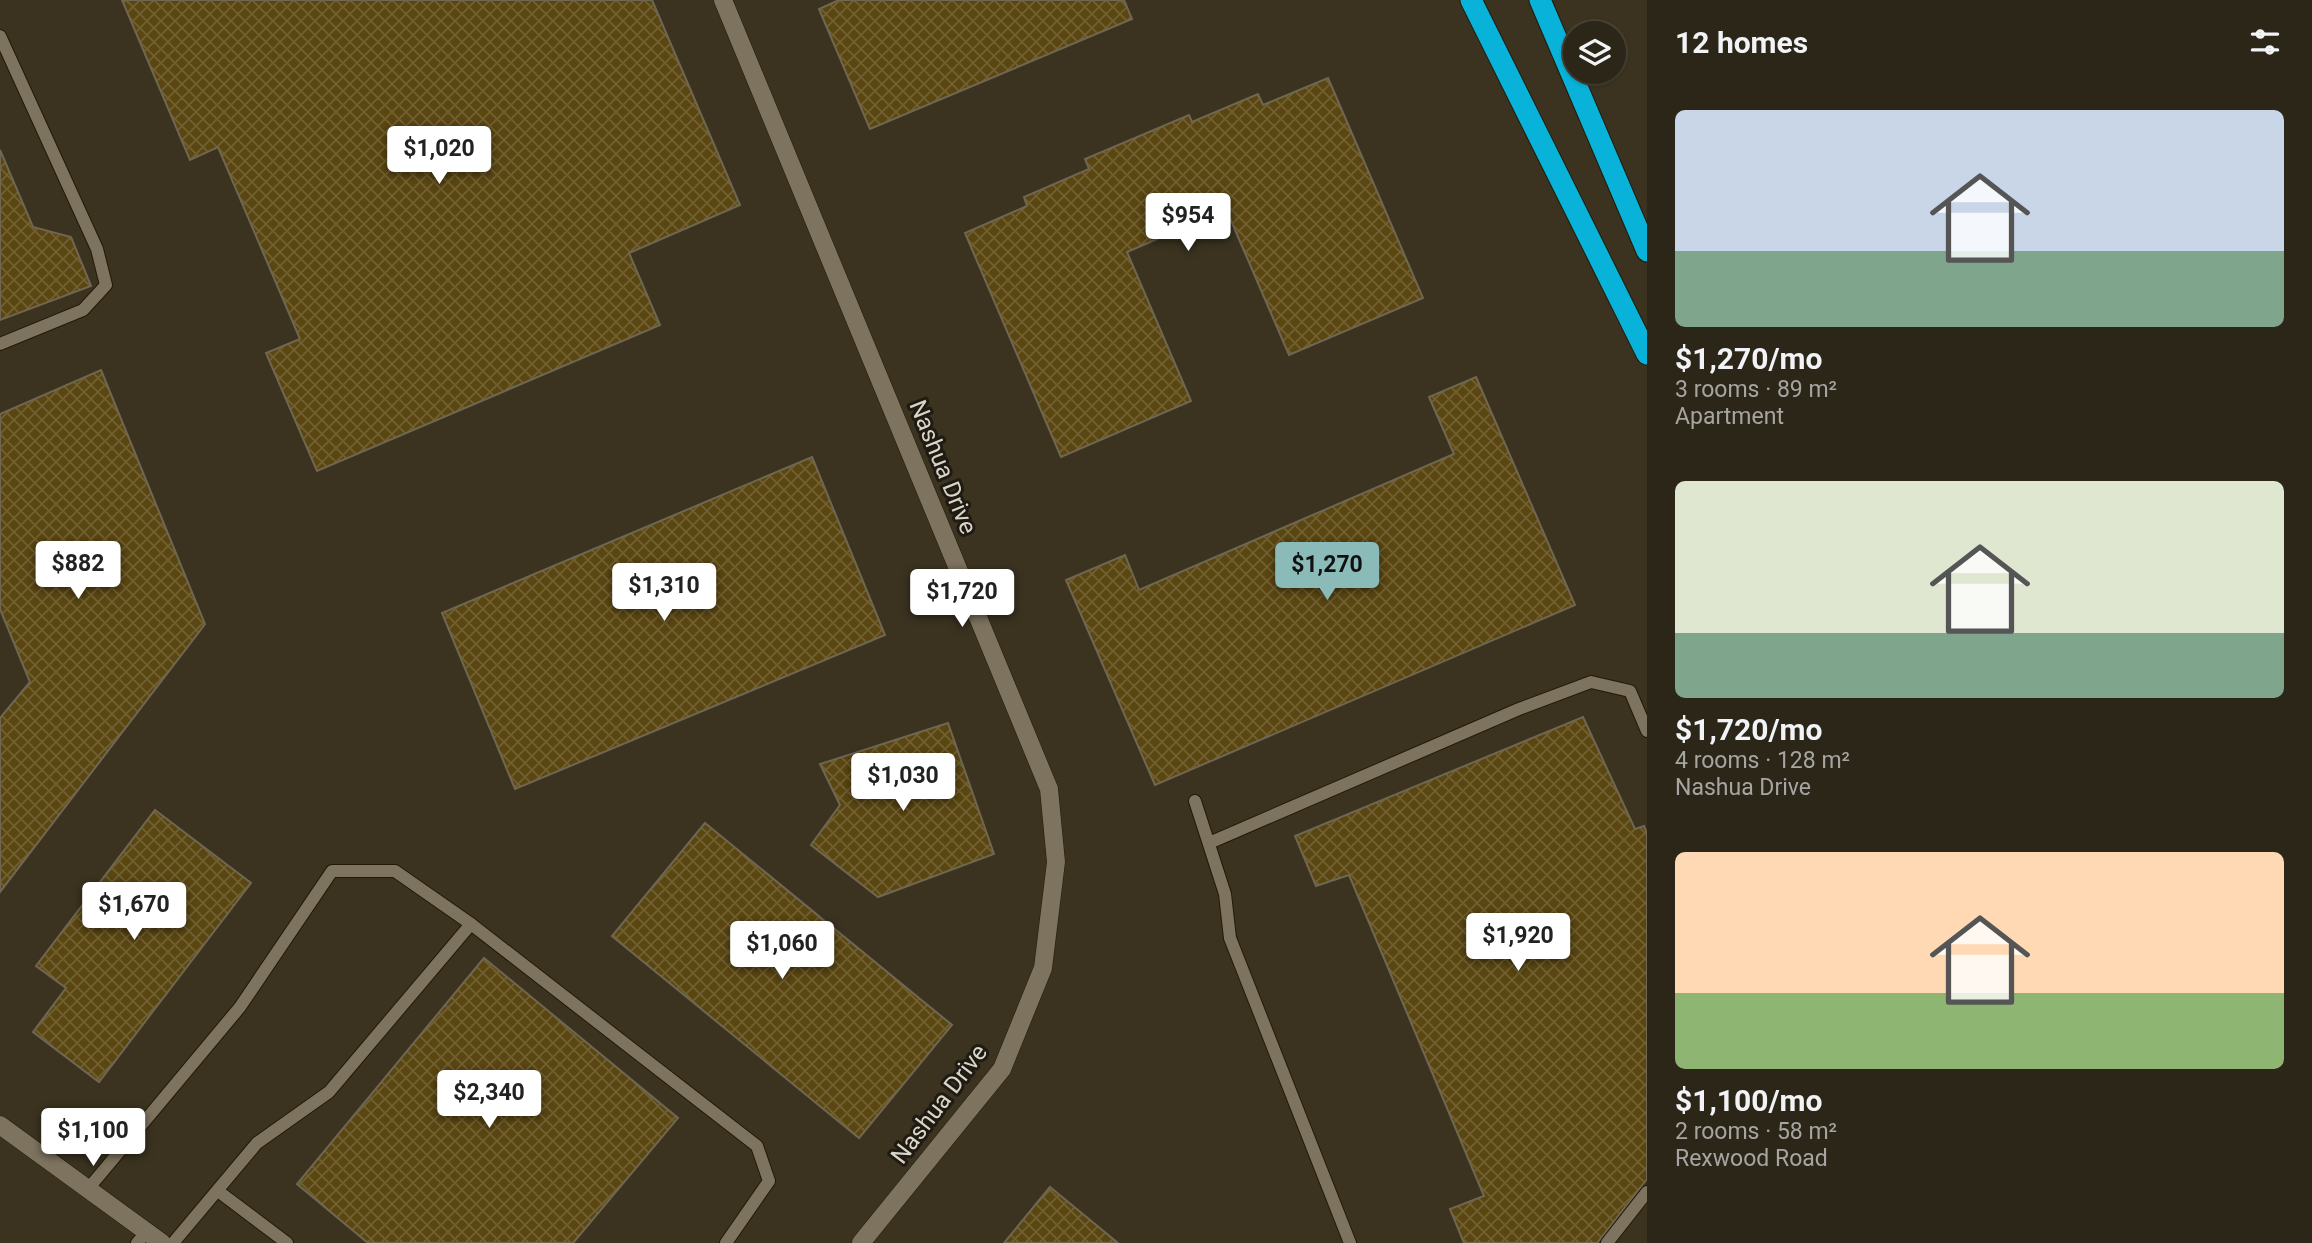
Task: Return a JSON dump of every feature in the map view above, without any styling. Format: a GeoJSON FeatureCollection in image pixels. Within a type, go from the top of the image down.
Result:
{"type":"FeatureCollection","features":[{"type":"Feature","properties":{"kind":"highway"},"geometry":{"type":"LineString","coordinates":[[1471,0],[1647,354]]}},
{"type":"Feature","properties":{"kind":"highway"},"geometry":{"type":"LineString","coordinates":[[1540,0],[1647,251]]}},
{"type":"Feature","properties":{"kind":"street","name":"Nashua Drive"},"geometry":{"type":"LineString","coordinates":[[723,0],[1049,789],[1056,862],[1043,968],[1002,1069],[861,1243]]}},
{"type":"Feature","properties":{"kind":"street"},"geometry":{"type":"LineString","coordinates":[[0,1125],[88,1188],[142,1237],[162,1243]]}},
{"type":"Feature","properties":{"kind":"lane"},"geometry":{"type":"LineString","coordinates":[[0,36],[92,239],[106,285],[83,310],[0,344]]}},
{"type":"Feature","properties":{"kind":"lane"},"geometry":{"type":"LineString","coordinates":[[1209,843],[1519,709],[1591,681],[1630,691],[1647,731]]}},
{"type":"Feature","properties":{"kind":"lane"},"geometry":{"type":"LineString","coordinates":[[1195,801],[1225,894],[1230,938],[1350,1243]]}},
{"type":"Feature","properties":{"kind":"lane"},"geometry":{"type":"LineString","coordinates":[[88,1188],[240,1007],[332,871],[395,871],[471,924],[757,1146],[769,1181],[726,1243]]}},
{"type":"Feature","properties":{"kind":"lane"},"geometry":{"type":"LineString","coordinates":[[173,1243],[257,1143],[329,1092],[471,924]]}},
{"type":"Feature","properties":{"kind":"lane"},"geometry":{"type":"LineString","coordinates":[[218,1191],[287,1243]]}},
{"type":"Feature","properties":{"kind":"lane"},"geometry":{"type":"LineString","coordinates":[[1606,1243],[1647,1192]]}},
{"type":"Feature","properties":{"kind":"building"},"geometry":{"type":"Polygon","coordinates":[[[122,0],[652,0],[740,205],[629,253],[660,325],[317,471],[266,353],[300,339],[218,147],[190,160],[122,0]]]}},
{"type":"Feature","properties":{"kind":"building"},"geometry":{"type":"Polygon","coordinates":[[[839,0],[1124,0],[1132,19],[870,129],[819,9],[839,0]]]}},
{"type":"Feature","properties":{"kind":"building"},"geometry":{"type":"Polygon","coordinates":[[[1328,78],[1423,298],[1289,355],[1226,209],[1127,252],[1191,401],[1061,457],[965,233],[1027,206],[1024,197],[1089,169],[1085,159],[1189,115],[1192,122],[1258,94],[1263,105],[1328,78]]]}},
{"type":"Feature","properties":{"kind":"building"},"geometry":{"type":"Polygon","coordinates":[[[0,150],[33,227],[71,237],[91,286],[0,320],[0,150]]]}},
{"type":"Feature","properties":{"kind":"building"},"geometry":{"type":"Polygon","coordinates":[[[101,370],[205,624],[0,892],[0,718],[30,682],[0,609],[0,414],[101,370]]]}},
{"type":"Feature","properties":{"kind":"building"},"geometry":{"type":"Polygon","coordinates":[[[1476,377],[1575,605],[1155,785],[1066,580],[1125,555],[1139,590],[1454,454],[1429,397],[1476,377]]]}},
{"type":"Feature","properties":{"kind":"building"},"geometry":{"type":"Polygon","coordinates":[[[812,457],[885,635],[515,789],[442,613],[812,457]]]}},
{"type":"Feature","properties":{"kind":"building"},"geometry":{"type":"Polygon","coordinates":[[[1583,717],[1635,829],[1644,826],[1647,833],[1647,1179],[1597,1243],[1464,1243],[1450,1209],[1484,1196],[1349,875],[1316,886],[1295,836],[1583,717]]]}},
{"type":"Feature","properties":{"kind":"building"},"geometry":{"type":"Polygon","coordinates":[[[948,723],[994,854],[878,897],[811,845],[840,805],[820,764],[948,723]]]}},
{"type":"Feature","properties":{"kind":"building"},"geometry":{"type":"Polygon","coordinates":[[[155,810],[251,883],[99,1082],[33,1032],[66,988],[36,966],[155,810]]]}},
{"type":"Feature","properties":{"kind":"building"},"geometry":{"type":"Polygon","coordinates":[[[705,823],[952,1025],[859,1138],[612,936],[705,823]]]}},
{"type":"Feature","properties":{"kind":"building"},"geometry":{"type":"Polygon","coordinates":[[[484,958],[678,1118],[573,1243],[368,1243],[297,1184],[484,958]]]}},
{"type":"Feature","properties":{"kind":"building"},"geometry":{"type":"Polygon","coordinates":[[[1050,1187],[1118,1243],[1004,1243],[1050,1187]]]}}]}
